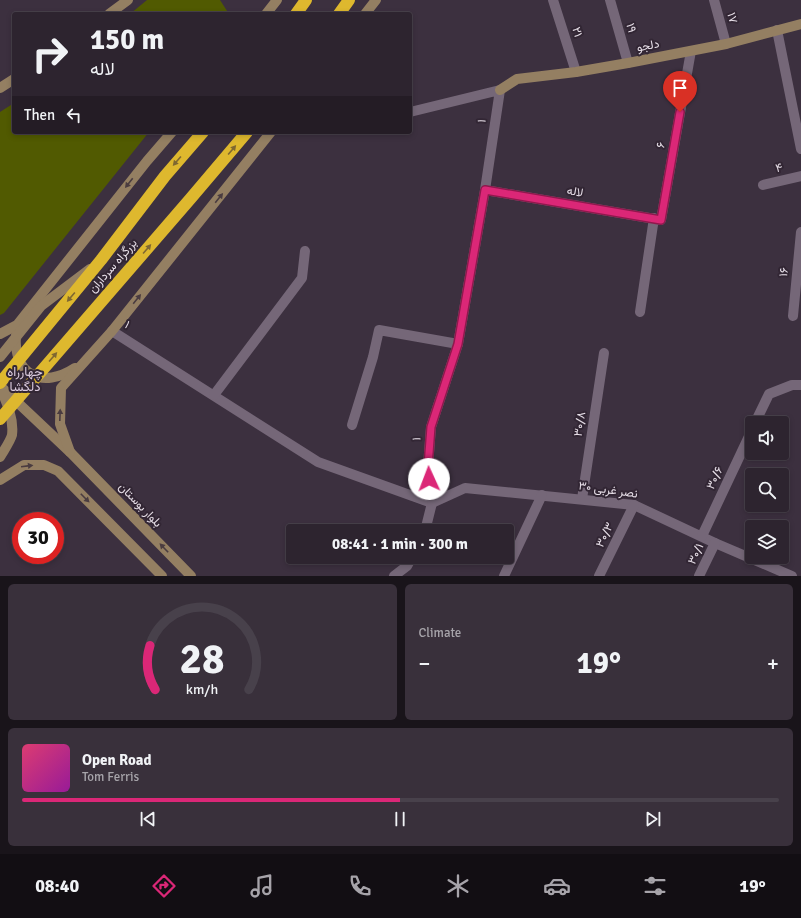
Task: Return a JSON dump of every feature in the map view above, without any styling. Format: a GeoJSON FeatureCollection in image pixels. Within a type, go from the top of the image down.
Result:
{"type":"FeatureCollection","features":[{"type":"Feature","properties":{"kind":"highway"},"geometry":{"type":"LineString","coordinates":[[297,12],[306,0]]}},
{"type":"Feature","properties":{"kind":"highway"},"geometry":{"type":"LineString","coordinates":[[340,12],[349,0]]}},
{"type":"Feature","properties":{"kind":"highway","name":"بزرگراه سرداران"},"geometry":{"type":"LineString","coordinates":[[0,383],[101,260],[165,176],[201,134]]}},
{"type":"Feature","properties":{"kind":"highway","name":"بزرگراه سرداران"},"geometry":{"type":"LineString","coordinates":[[0,419],[245,134]]}},
{"type":"Feature","properties":{"kind":"main road"},"geometry":{"type":"LineString","coordinates":[[112,12],[128,0]]}},
{"type":"Feature","properties":{"kind":"main road"},"geometry":{"type":"LineString","coordinates":[[268,12],[277,0]]}},
{"type":"Feature","properties":{"kind":"main road"},"geometry":{"type":"LineString","coordinates":[[367,12],[376,0]]}},
{"type":"Feature","properties":{"kind":"main road","name":"دلجو"},"geometry":{"type":"LineString","coordinates":[[500,90],[517,79],[576,72],[691,51],[726,44],[801,24]]}},
{"type":"Feature","properties":{"kind":"main road"},"geometry":{"type":"LineString","coordinates":[[0,88],[12,80]]}},
{"type":"Feature","properties":{"kind":"main road"},"geometry":{"type":"LineString","coordinates":[[0,334],[17,326],[147,161],[170,134]]}},
{"type":"Feature","properties":{"kind":"main road"},"geometry":{"type":"LineString","coordinates":[[70,452],[60,424],[61,388],[112,331],[269,134]]}},
{"type":"Feature","properties":{"kind":"main road"},"geometry":{"type":"LineString","coordinates":[[0,357],[41,306],[101,260]]}},
{"type":"Feature","properties":{"kind":"main road"},"geometry":{"type":"LineString","coordinates":[[17,326],[15,346],[18,360],[24,369],[33,376],[46,379],[58,377],[85,362]]}},
{"type":"Feature","properties":{"kind":"main road"},"geometry":{"type":"LineString","coordinates":[[0,387],[12,419],[12,435],[0,457]]}},
{"type":"Feature","properties":{"kind":"main road","name":"بلوار بوستان"},"geometry":{"type":"LineString","coordinates":[[0,387],[70,452],[191,576]]}},
{"type":"Feature","properties":{"kind":"main road"},"geometry":{"type":"LineString","coordinates":[[0,480],[24,465],[44,465],[58,471],[162,576]]}},
{"type":"Feature","properties":{"kind":"street","name":"۲۱"},"geometry":{"type":"LineString","coordinates":[[553,0],[576,72]]}},
{"type":"Feature","properties":{"kind":"street","name":"۱۹"},"geometry":{"type":"LineString","coordinates":[[610,0],[628,63]]}},
{"type":"Feature","properties":{"kind":"street","name":"۱۷"},"geometry":{"type":"LineString","coordinates":[[714,0],[726,44]]}},
{"type":"Feature","properties":{"kind":"street"},"geometry":{"type":"LineString","coordinates":[[778,30],[801,149]]}},
{"type":"Feature","properties":{"kind":"street","name":"۶"},"geometry":{"type":"LineString","coordinates":[[640,312],[691,51]]}},
{"type":"Feature","properties":{"kind":"street"},"geometry":{"type":"LineString","coordinates":[[412,112],[500,90]]}},
{"type":"Feature","properties":{"kind":"street","name":"۱"},"geometry":{"type":"LineString","coordinates":[[112,331],[318,462],[432,503],[428,466],[431,427],[458,344],[485,190],[500,90]]}},
{"type":"Feature","properties":{"kind":"street","name":"۴"},"geometry":{"type":"LineString","coordinates":[[763,185],[801,176]]}},
{"type":"Feature","properties":{"kind":"street","name":"لاله"},"geometry":{"type":"LineString","coordinates":[[485,190],[658,219]]}},
{"type":"Feature","properties":{"kind":"street","name":"۱۶"},"geometry":{"type":"LineString","coordinates":[[793,316],[801,232]]}},
{"type":"Feature","properties":{"kind":"street"},"geometry":{"type":"LineString","coordinates":[[214,395],[302,278],[305,251]]}},
{"type":"Feature","properties":{"kind":"street"},"geometry":{"type":"LineString","coordinates":[[352,425],[373,357],[379,330],[458,344]]}},
{"type":"Feature","properties":{"kind":"street","name":"۳۰/۸"},"geometry":{"type":"LineString","coordinates":[[582,499],[604,353]]}},
{"type":"Feature","properties":{"kind":"street"},"geometry":{"type":"LineString","coordinates":[[758,416],[769,394],[792,386],[801,385]]}},
{"type":"Feature","properties":{"kind":"street","name":"۳۰/۶"},"geometry":{"type":"LineString","coordinates":[[702,536],[745,445]]}},
{"type":"Feature","properties":{"kind":"street","name":"نصر غربی ۳۰"},"geometry":{"type":"LineString","coordinates":[[432,503],[466,488],[634,505],[715,543],[792,576]]}},
{"type":"Feature","properties":{"kind":"street"},"geometry":{"type":"LineString","coordinates":[[504,576],[542,495]]}},
{"type":"Feature","properties":{"kind":"street"},"geometry":{"type":"LineString","coordinates":[[427,524],[432,503]]}},
{"type":"Feature","properties":{"kind":"street","name":"۳۰/۳"},"geometry":{"type":"LineString","coordinates":[[599,576],[634,505]]}},
{"type":"Feature","properties":{"kind":"street","name":"۳۰/۱"},"geometry":{"type":"LineString","coordinates":[[699,576],[715,543]]}},
{"type":"Feature","properties":{"kind":"street"},"geometry":{"type":"LineString","coordinates":[[394,576],[408,564]]}},
{"type":"Feature","properties":{"kind":"green space"},"geometry":{"type":"Polygon","coordinates":[[[147,0],[220,0],[228,12],[132,12],[147,0]]]}},
{"type":"Feature","properties":{"kind":"green space"},"geometry":{"type":"Polygon","coordinates":[[[12,104],[12,134],[147,134],[4,313],[0,315],[0,112],[12,104]]]}},
{"type":"Feature","properties":{"kind":"district","name":"چهارراه دلگشا"},"geometry":{"type":"Point","coordinates":[25,380]}},
{"type":"Feature","properties":{"kind":"route"},"geometry":{"type":"LineString","coordinates":[[429,479],[428,466],[431,427],[458,344],[485,190],[661,220],[680,112]]}}]}
